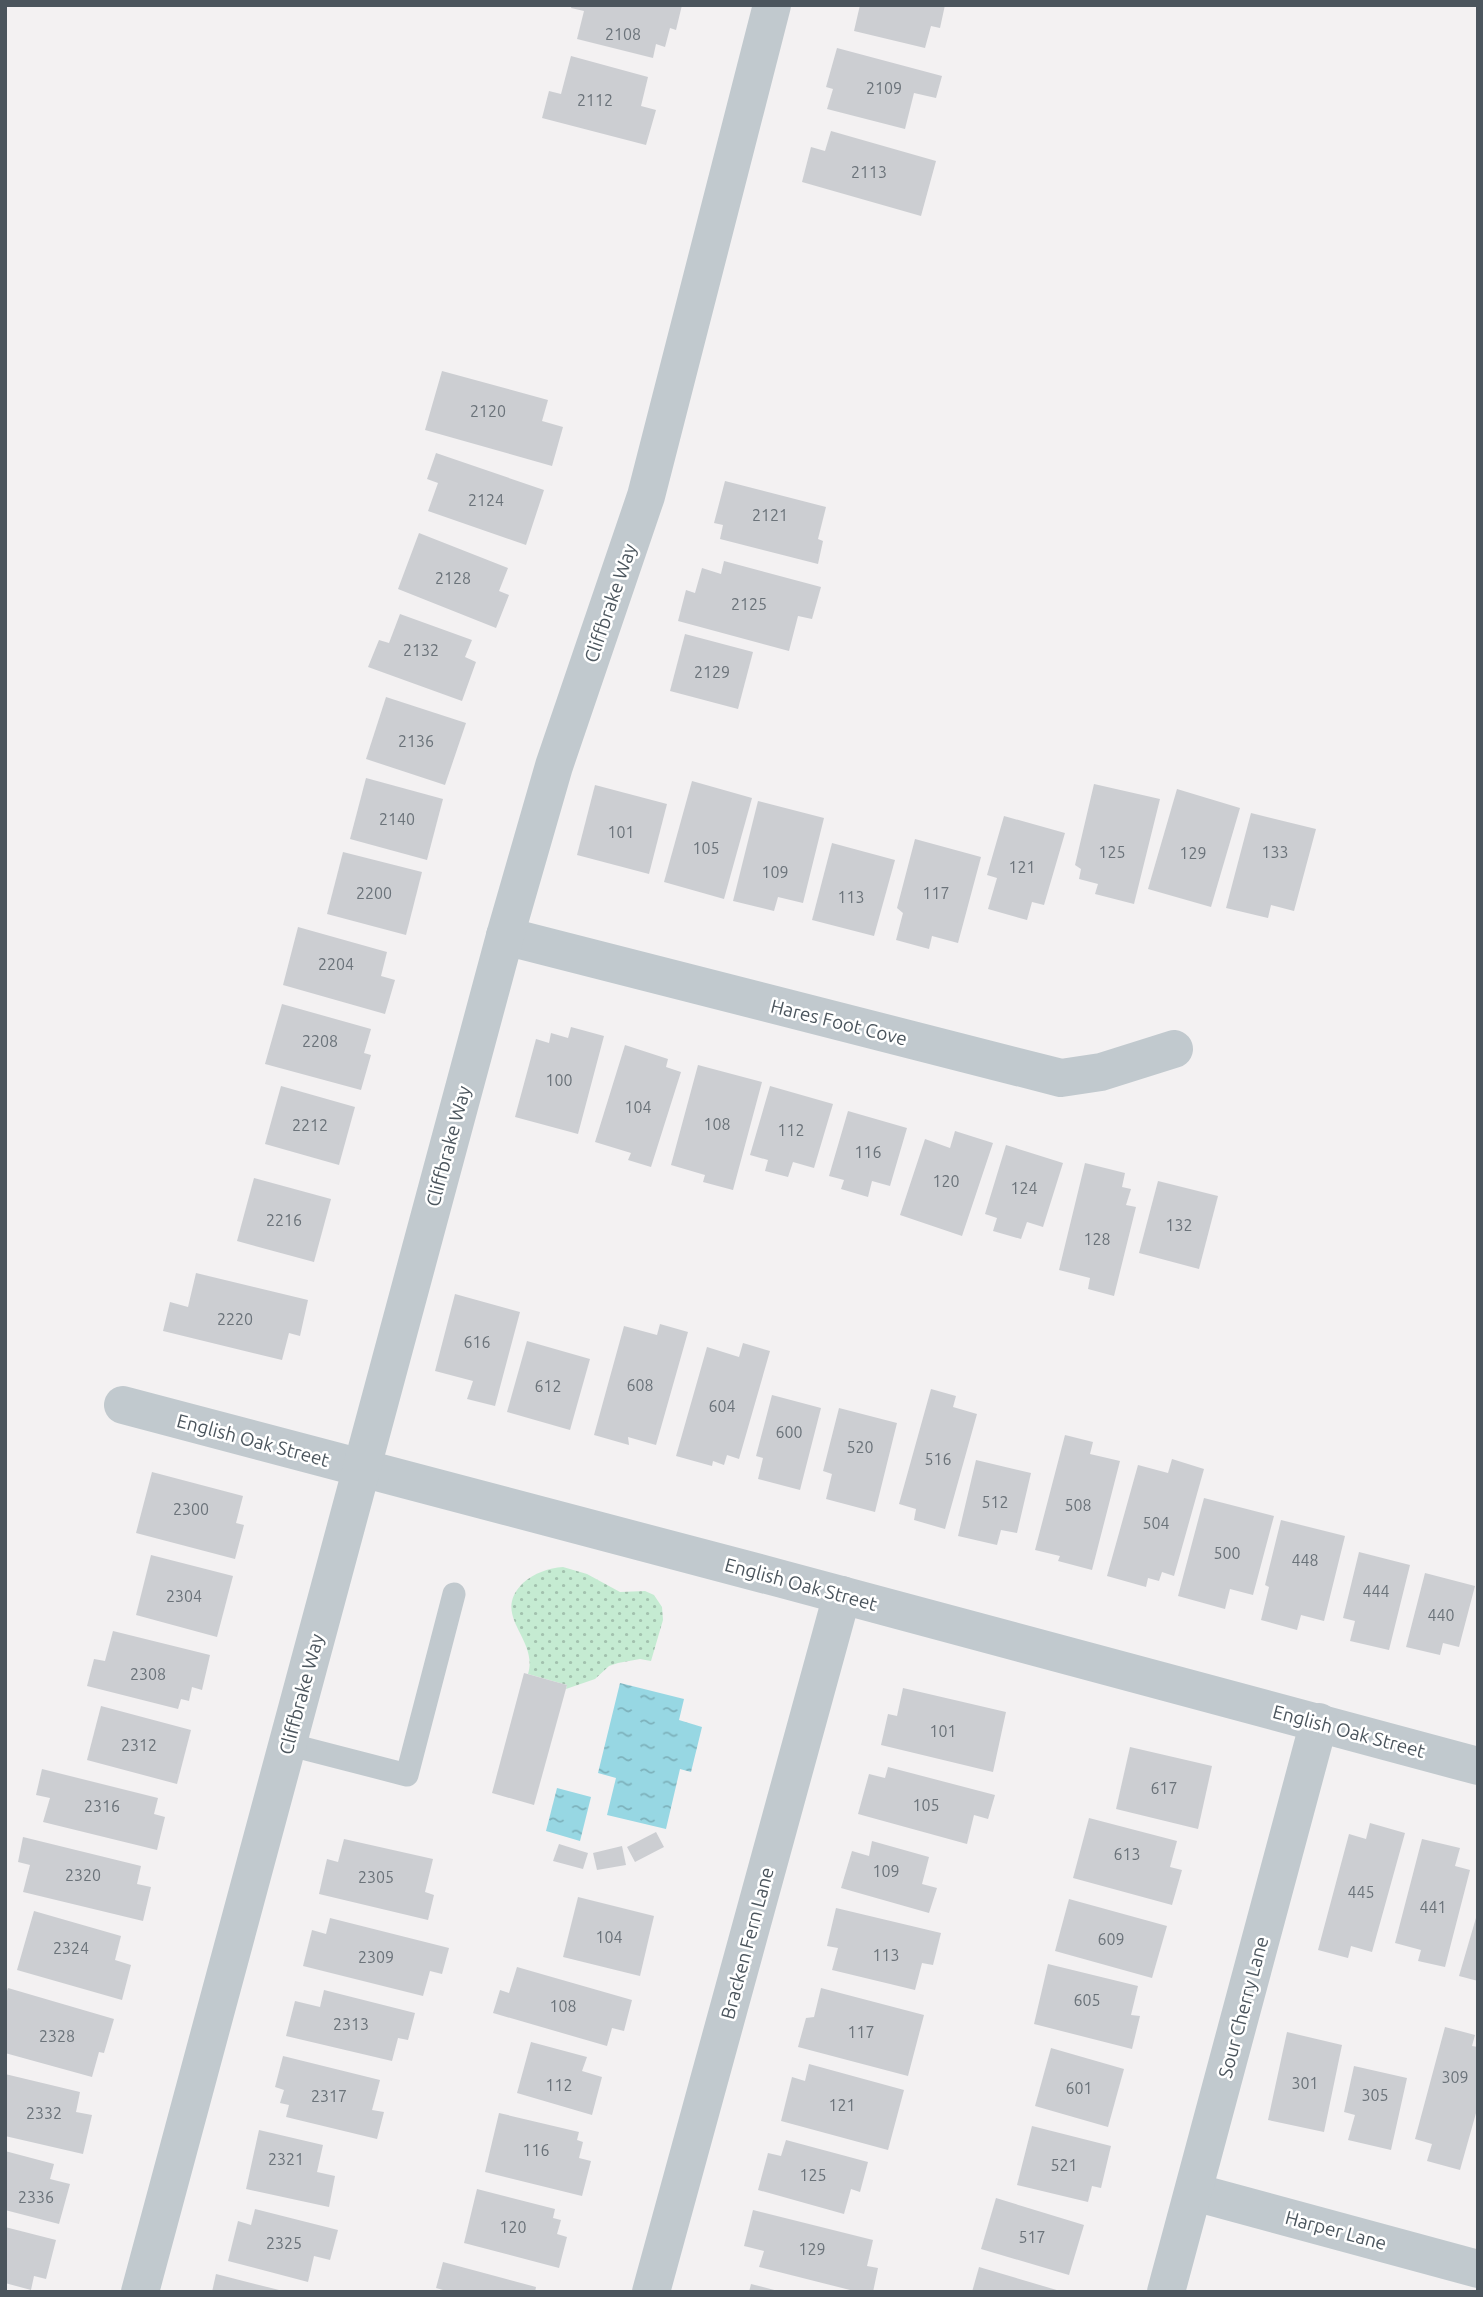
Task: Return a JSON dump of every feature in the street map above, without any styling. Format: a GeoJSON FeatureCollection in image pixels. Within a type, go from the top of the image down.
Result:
{"type":"FeatureCollection","features":[{"type":"Feature","properties":{"kind":"street","name":"Cliffbrake Way"},"geometry":{"type":"LineString","coordinates":[[140,2292],[505,936],[554,766],[646,496],[772,5]]}},
{"type":"Feature","properties":{"kind":"street","name":"Hares Foot Cove"},"geometry":{"type":"LineString","coordinates":[[505,936],[1061,1078],[1101,1072],[1174,1049]]}},
{"type":"Feature","properties":{"kind":"street","name":"English Oak Street"},"geometry":{"type":"LineString","coordinates":[[123,1405],[1478,1766]]}},
{"type":"Feature","properties":{"kind":"street","name":"Bracken Fern Lane"},"geometry":{"type":"LineString","coordinates":[[651,2292],[842,1595]]}},
{"type":"Feature","properties":{"kind":"street","name":"Sour Cherry Lane"},"geometry":{"type":"LineString","coordinates":[[1166,2292],[1319,1722]]}},
{"type":"Feature","properties":{"kind":"street","name":"Harper Lane"},"geometry":{"type":"LineString","coordinates":[[1194,2192],[1478,2269]]}},
{"type":"Feature","properties":{"kind":"lane"},"geometry":{"type":"LineString","coordinates":[[287,1744],[407,1775],[454,1594]]}},
{"type":"Feature","properties":{"kind":"green space"},"geometry":{"type":"Polygon","coordinates":[[[563,1567],[587,1574],[620,1592],[645,1591],[654,1595],[662,1607],[663,1620],[651,1661],[640,1659],[618,1663],[609,1666],[595,1679],[566,1689],[567,1685],[528,1674],[530,1661],[527,1649],[511,1606],[514,1595],[532,1576],[563,1567]]]}},
{"type":"Feature","properties":{"kind":"water"},"geometry":{"type":"Polygon","coordinates":[[[620,1683],[684,1699],[679,1720],[702,1727],[691,1772],[680,1769],[666,1829],[607,1815],[616,1778],[598,1773],[620,1683]]]}},
{"type":"Feature","properties":{"kind":"water"},"geometry":{"type":"Polygon","coordinates":[[[557,1788],[591,1797],[580,1841],[546,1831],[557,1788]]]}},
{"type":"Feature","properties":{"kind":"building"},"geometry":{"type":"Polygon","coordinates":[[[572,5],[682,5],[676,30],[670,28],[665,47],[656,44],[653,58],[577,39],[584,11],[571,8],[572,5]]]}},
{"type":"Feature","properties":{"kind":"building"},"geometry":{"type":"Polygon","coordinates":[[[860,5],[945,5],[940,28],[931,26],[925,48],[854,31],[860,5]]]}},
{"type":"Feature","properties":{"kind":"building"},"geometry":{"type":"Polygon","coordinates":[[[837,48],[942,76],[936,98],[914,93],[905,129],[827,109],[833,89],[826,87],[837,48]]]}},
{"type":"Feature","properties":{"kind":"building"},"geometry":{"type":"Polygon","coordinates":[[[571,56],[648,77],[641,106],[656,110],[646,145],[542,118],[549,91],[561,94],[571,56]]]}},
{"type":"Feature","properties":{"kind":"building"},"geometry":{"type":"Polygon","coordinates":[[[831,131],[936,161],[921,216],[802,182],[811,147],[825,151],[831,131]]]}},
{"type":"Feature","properties":{"kind":"building"},"geometry":{"type":"Polygon","coordinates":[[[442,371],[548,400],[542,421],[563,427],[552,466],[425,430],[442,371]]]}},
{"type":"Feature","properties":{"kind":"building"},"geometry":{"type":"Polygon","coordinates":[[[436,453],[544,490],[526,545],[428,511],[438,483],[427,479],[436,453]]]}},
{"type":"Feature","properties":{"kind":"building"},"geometry":{"type":"Polygon","coordinates":[[[725,481],[826,507],[818,539],[823,541],[818,564],[720,539],[723,525],[714,523],[725,481]]]}},
{"type":"Feature","properties":{"kind":"building"},"geometry":{"type":"Polygon","coordinates":[[[419,533],[508,568],[499,591],[509,595],[496,628],[398,589],[419,533]]]}},
{"type":"Feature","properties":{"kind":"building"},"geometry":{"type":"Polygon","coordinates":[[[724,561],[821,587],[812,619],[798,616],[789,651],[678,621],[686,590],[695,593],[702,568],[721,574],[724,561]]]}},
{"type":"Feature","properties":{"kind":"building"},"geometry":{"type":"Polygon","coordinates":[[[400,614],[472,640],[465,657],[476,662],[462,701],[368,667],[379,640],[389,643],[400,614]]]}},
{"type":"Feature","properties":{"kind":"building"},"geometry":{"type":"Polygon","coordinates":[[[685,634],[753,652],[738,709],[670,691],[685,634]]]}},
{"type":"Feature","properties":{"kind":"building"},"geometry":{"type":"Polygon","coordinates":[[[386,697],[466,723],[445,785],[366,759],[386,697]]]}},
{"type":"Feature","properties":{"kind":"building"},"geometry":{"type":"Polygon","coordinates":[[[366,778],[443,799],[427,860],[350,839],[366,778]]]}},
{"type":"Feature","properties":{"kind":"building"},"geometry":{"type":"Polygon","coordinates":[[[692,781],[752,798],[724,899],[664,882],[692,781]]]}},
{"type":"Feature","properties":{"kind":"building"},"geometry":{"type":"Polygon","coordinates":[[[1094,784],[1160,799],[1134,904],[1095,894],[1098,884],[1079,879],[1081,869],[1075,865],[1094,784]]]}},
{"type":"Feature","properties":{"kind":"building"},"geometry":{"type":"Polygon","coordinates":[[[595,785],[667,804],[649,874],[577,855],[595,785]]]}},
{"type":"Feature","properties":{"kind":"building"},"geometry":{"type":"Polygon","coordinates":[[[1177,789],[1240,808],[1211,907],[1148,889],[1177,789]]]}},
{"type":"Feature","properties":{"kind":"building"},"geometry":{"type":"Polygon","coordinates":[[[758,801],[824,818],[803,903],[778,897],[774,911],[733,901],[758,801]]]}},
{"type":"Feature","properties":{"kind":"building"},"geometry":{"type":"Polygon","coordinates":[[[1251,813],[1316,829],[1294,911],[1271,905],[1268,918],[1226,908],[1251,813]]]}},
{"type":"Feature","properties":{"kind":"building"},"geometry":{"type":"Polygon","coordinates":[[[1004,816],[1065,833],[1044,905],[1032,902],[1027,920],[988,909],[997,878],[987,875],[1004,816]]]}},
{"type":"Feature","properties":{"kind":"building"},"geometry":{"type":"Polygon","coordinates":[[[915,839],[981,857],[958,943],[932,936],[929,949],[896,940],[903,913],[897,908],[915,839]]]}},
{"type":"Feature","properties":{"kind":"building"},"geometry":{"type":"Polygon","coordinates":[[[832,843],[895,860],[874,936],[812,920],[832,843]]]}},
{"type":"Feature","properties":{"kind":"building"},"geometry":{"type":"Polygon","coordinates":[[[343,852],[422,872],[406,935],[327,914],[343,852]]]}},
{"type":"Feature","properties":{"kind":"building"},"geometry":{"type":"Polygon","coordinates":[[[298,927],[387,952],[381,976],[395,980],[385,1014],[283,985],[298,927]]]}},
{"type":"Feature","properties":{"kind":"building"},"geometry":{"type":"Polygon","coordinates":[[[282,1004],[371,1029],[364,1053],[371,1055],[361,1090],[265,1064],[282,1004]]]}},
{"type":"Feature","properties":{"kind":"building"},"geometry":{"type":"Polygon","coordinates":[[[571,1027],[604,1036],[578,1134],[515,1117],[536,1039],[549,1043],[551,1033],[568,1038],[571,1027]]]}},
{"type":"Feature","properties":{"kind":"building"},"geometry":{"type":"Polygon","coordinates":[[[625,1045],[668,1059],[666,1067],[681,1072],[651,1167],[628,1160],[631,1153],[595,1142],[625,1045]]]}},
{"type":"Feature","properties":{"kind":"building"},"geometry":{"type":"Polygon","coordinates":[[[698,1065],[762,1082],[733,1190],[703,1182],[705,1175],[671,1165],[698,1065]]]}},
{"type":"Feature","properties":{"kind":"building"},"geometry":{"type":"Polygon","coordinates":[[[281,1086],[355,1107],[339,1165],[265,1144],[281,1086]]]}},
{"type":"Feature","properties":{"kind":"building"},"geometry":{"type":"Polygon","coordinates":[[[770,1086],[833,1104],[814,1168],[793,1162],[788,1177],[765,1171],[768,1160],[750,1155],[770,1086]]]}},
{"type":"Feature","properties":{"kind":"building"},"geometry":{"type":"Polygon","coordinates":[[[848,1111],[907,1128],[890,1186],[872,1181],[868,1197],[841,1189],[844,1180],[829,1176],[848,1111]]]}},
{"type":"Feature","properties":{"kind":"building"},"geometry":{"type":"Polygon","coordinates":[[[955,1131],[993,1143],[962,1236],[900,1215],[925,1139],[950,1148],[955,1131]]]}},
{"type":"Feature","properties":{"kind":"building"},"geometry":{"type":"Polygon","coordinates":[[[1006,1145],[1063,1163],[1043,1227],[1027,1222],[1021,1239],[993,1231],[997,1218],[985,1214],[1006,1145]]]}},
{"type":"Feature","properties":{"kind":"building"},"geometry":{"type":"Polygon","coordinates":[[[1085,1163],[1125,1173],[1122,1187],[1131,1189],[1126,1205],[1136,1207],[1114,1296],[1088,1289],[1090,1278],[1059,1270],[1085,1163]]]}},
{"type":"Feature","properties":{"kind":"building"},"geometry":{"type":"Polygon","coordinates":[[[254,1178],[331,1199],[314,1262],[237,1241],[254,1178]]]}},
{"type":"Feature","properties":{"kind":"building"},"geometry":{"type":"Polygon","coordinates":[[[1158,1181],[1218,1196],[1199,1269],[1139,1253],[1158,1181]]]}},
{"type":"Feature","properties":{"kind":"building"},"geometry":{"type":"Polygon","coordinates":[[[196,1273],[308,1300],[300,1336],[289,1333],[282,1360],[163,1331],[170,1302],[188,1307],[196,1273]]]}},
{"type":"Feature","properties":{"kind":"building"},"geometry":{"type":"Polygon","coordinates":[[[455,1294],[520,1312],[495,1406],[467,1399],[473,1381],[435,1371],[455,1294]]]}},
{"type":"Feature","properties":{"kind":"building"},"geometry":{"type":"Polygon","coordinates":[[[660,1324],[688,1332],[656,1445],[628,1437],[629,1445],[594,1435],[624,1326],[657,1335],[660,1324]]]}},
{"type":"Feature","properties":{"kind":"building"},"geometry":{"type":"Polygon","coordinates":[[[527,1341],[590,1359],[570,1430],[507,1412],[527,1341]]]}},
{"type":"Feature","properties":{"kind":"building"},"geometry":{"type":"Polygon","coordinates":[[[743,1343],[770,1351],[739,1459],[727,1455],[724,1465],[713,1461],[712,1466],[676,1456],[707,1347],[739,1357],[743,1343]]]}},
{"type":"Feature","properties":{"kind":"building"},"geometry":{"type":"Polygon","coordinates":[[[931,1389],[956,1396],[953,1407],[977,1414],[945,1529],[914,1520],[916,1509],[899,1504],[931,1389]]]}},
{"type":"Feature","properties":{"kind":"building"},"geometry":{"type":"Polygon","coordinates":[[[772,1395],[821,1408],[800,1490],[758,1479],[763,1458],[756,1456],[772,1395]]]}},
{"type":"Feature","properties":{"kind":"building"},"geometry":{"type":"Polygon","coordinates":[[[839,1408],[897,1423],[875,1512],[826,1499],[832,1474],[823,1471],[839,1408]]]}},
{"type":"Feature","properties":{"kind":"building"},"geometry":{"type":"Polygon","coordinates":[[[1065,1435],[1093,1442],[1090,1454],[1120,1461],[1092,1570],[1058,1561],[1060,1556],[1035,1550],[1065,1435]]]}},
{"type":"Feature","properties":{"kind":"building"},"geometry":{"type":"Polygon","coordinates":[[[1172,1459],[1204,1469],[1174,1576],[1162,1572],[1159,1581],[1148,1578],[1146,1587],[1107,1576],[1138,1465],[1168,1473],[1172,1459]]]}},
{"type":"Feature","properties":{"kind":"building"},"geometry":{"type":"Polygon","coordinates":[[[976,1460],[1031,1473],[1017,1533],[1001,1530],[997,1545],[958,1536],[976,1460]]]}},
{"type":"Feature","properties":{"kind":"building"},"geometry":{"type":"Polygon","coordinates":[[[152,1472],[243,1496],[236,1523],[244,1525],[235,1559],[136,1533],[152,1472]]]}},
{"type":"Feature","properties":{"kind":"building"},"geometry":{"type":"Polygon","coordinates":[[[1204,1498],[1274,1516],[1253,1595],[1230,1589],[1225,1609],[1178,1596],[1204,1498]]]}},
{"type":"Feature","properties":{"kind":"building"},"geometry":{"type":"Polygon","coordinates":[[[1281,1520],[1345,1536],[1324,1621],[1301,1615],[1297,1630],[1261,1620],[1269,1587],[1265,1585],[1281,1520]]]}},
{"type":"Feature","properties":{"kind":"building"},"geometry":{"type":"Polygon","coordinates":[[[1359,1552],[1410,1565],[1389,1650],[1350,1641],[1355,1621],[1343,1618],[1359,1552]]]}},
{"type":"Feature","properties":{"kind":"building"},"geometry":{"type":"Polygon","coordinates":[[[151,1555],[233,1576],[217,1637],[136,1615],[151,1555]]]}},
{"type":"Feature","properties":{"kind":"building"},"geometry":{"type":"Polygon","coordinates":[[[1425,1573],[1475,1586],[1459,1647],[1443,1643],[1440,1655],[1406,1647],[1425,1573]]]}},
{"type":"Feature","properties":{"kind":"building"},"geometry":{"type":"Polygon","coordinates":[[[113,1631],[210,1655],[202,1690],[192,1687],[189,1701],[181,1699],[178,1709],[87,1686],[94,1659],[105,1661],[113,1631]]]}},
{"type":"Feature","properties":{"kind":"building"},"geometry":{"type":"Polygon","coordinates":[[[524,1673],[567,1685],[534,1805],[492,1793],[524,1673]]]}},
{"type":"Feature","properties":{"kind":"building"},"geometry":{"type":"Polygon","coordinates":[[[903,1688],[1006,1712],[993,1772],[881,1745],[888,1714],[897,1716],[903,1688]]]}},
{"type":"Feature","properties":{"kind":"building"},"geometry":{"type":"Polygon","coordinates":[[[101,1706],[191,1730],[177,1784],[87,1760],[101,1706]]]}},
{"type":"Feature","properties":{"kind":"building"},"geometry":{"type":"Polygon","coordinates":[[[1130,1747],[1212,1766],[1198,1829],[1116,1809],[1130,1747]]]}},
{"type":"Feature","properties":{"kind":"building"},"geometry":{"type":"Polygon","coordinates":[[[888,1767],[995,1795],[988,1819],[974,1815],[967,1844],[858,1814],[869,1774],[885,1778],[888,1767]]]}},
{"type":"Feature","properties":{"kind":"building"},"geometry":{"type":"Polygon","coordinates":[[[42,1769],[158,1798],[154,1814],[165,1817],[157,1850],[43,1822],[50,1798],[36,1795],[42,1769]]]}},
{"type":"Feature","properties":{"kind":"building"},"geometry":{"type":"Polygon","coordinates":[[[1089,1818],[1177,1841],[1170,1867],[1182,1870],[1172,1905],[1073,1878],[1089,1818]]]}},
{"type":"Feature","properties":{"kind":"building"},"geometry":{"type":"Polygon","coordinates":[[[1370,1823],[1405,1833],[1372,1952],[1351,1946],[1348,1958],[1318,1950],[1349,1834],[1366,1839],[1370,1823]]]}},
{"type":"Feature","properties":{"kind":"building"},"geometry":{"type":"Polygon","coordinates":[[[656,1832],[664,1847],[635,1862],[627,1847],[656,1832]]]}},
{"type":"Feature","properties":{"kind":"building"},"geometry":{"type":"Polygon","coordinates":[[[23,1837],[141,1866],[137,1884],[151,1887],[143,1921],[23,1892],[30,1865],[18,1862],[23,1837]]]}},
{"type":"Feature","properties":{"kind":"building"},"geometry":{"type":"Polygon","coordinates":[[[344,1839],[433,1859],[425,1892],[434,1895],[428,1920],[319,1894],[327,1859],[338,1862],[344,1839]]]}},
{"type":"Feature","properties":{"kind":"building"},"geometry":{"type":"Polygon","coordinates":[[[1422,1839],[1460,1848],[1455,1866],[1470,1870],[1445,1967],[1418,1961],[1421,1950],[1395,1943],[1422,1839]]]}},
{"type":"Feature","properties":{"kind":"building"},"geometry":{"type":"Polygon","coordinates":[[[872,1841],[929,1857],[922,1884],[937,1888],[929,1913],[841,1888],[852,1851],[869,1856],[872,1841]]]}},
{"type":"Feature","properties":{"kind":"building"},"geometry":{"type":"Polygon","coordinates":[[[559,1844],[588,1853],[583,1869],[553,1861],[559,1844]]]}},
{"type":"Feature","properties":{"kind":"building"},"geometry":{"type":"Polygon","coordinates":[[[622,1846],[626,1865],[597,1870],[593,1853],[622,1846]]]}},
{"type":"Feature","properties":{"kind":"building"},"geometry":{"type":"Polygon","coordinates":[[[578,1897],[654,1916],[640,1976],[563,1957],[578,1897]]]}},
{"type":"Feature","properties":{"kind":"building"},"geometry":{"type":"Polygon","coordinates":[[[1069,1899],[1167,1926],[1152,1978],[1055,1951],[1069,1899]]]}},
{"type":"Feature","properties":{"kind":"building"},"geometry":{"type":"Polygon","coordinates":[[[836,1908],[941,1933],[933,1965],[922,1963],[915,1990],[832,1970],[838,1948],[827,1946],[836,1908]]]}},
{"type":"Feature","properties":{"kind":"building"},"geometry":{"type":"Polygon","coordinates":[[[34,1911],[121,1936],[115,1960],[131,1965],[122,2000],[17,1970],[34,1911]]]}},
{"type":"Feature","properties":{"kind":"building"},"geometry":{"type":"Polygon","coordinates":[[[1478,1911],[1478,1981],[1459,1976],[1478,1911]]]}},
{"type":"Feature","properties":{"kind":"building"},"geometry":{"type":"Polygon","coordinates":[[[330,1918],[449,1948],[442,1974],[430,1971],[423,1996],[303,1966],[312,1930],[326,1934],[330,1918]]]}},
{"type":"Feature","properties":{"kind":"building"},"geometry":{"type":"Polygon","coordinates":[[[1048,1964],[1138,1986],[1131,2015],[1140,2016],[1132,2049],[1034,2024],[1048,1964]]]}},
{"type":"Feature","properties":{"kind":"building"},"geometry":{"type":"Polygon","coordinates":[[[517,1967],[632,2000],[624,2031],[612,2028],[607,2046],[493,2013],[500,1990],[509,1993],[517,1967]]]}},
{"type":"Feature","properties":{"kind":"building"},"geometry":{"type":"Polygon","coordinates":[[[8,1988],[114,2019],[104,2053],[99,2052],[92,2077],[5,2053],[5,1997],[8,1988]]]}},
{"type":"Feature","properties":{"kind":"building"},"geometry":{"type":"Polygon","coordinates":[[[821,1988],[924,2015],[908,2076],[798,2047],[806,2018],[814,2017],[821,1988]]]}},
{"type":"Feature","properties":{"kind":"building"},"geometry":{"type":"Polygon","coordinates":[[[324,1990],[415,2013],[408,2040],[398,2038],[392,2061],[286,2036],[295,2001],[320,2007],[324,1990]]]}},
{"type":"Feature","properties":{"kind":"building"},"geometry":{"type":"Polygon","coordinates":[[[1445,2027],[1475,2035],[1472,2046],[1478,2047],[1478,2106],[1460,2170],[1427,2161],[1432,2144],[1415,2139],[1445,2027]]]}},
{"type":"Feature","properties":{"kind":"building"},"geometry":{"type":"Polygon","coordinates":[[[1287,2032],[1342,2045],[1324,2132],[1268,2120],[1287,2032]]]}},
{"type":"Feature","properties":{"kind":"building"},"geometry":{"type":"Polygon","coordinates":[[[531,2042],[587,2057],[582,2071],[602,2077],[592,2115],[517,2093],[531,2042]]]}},
{"type":"Feature","properties":{"kind":"building"},"geometry":{"type":"Polygon","coordinates":[[[1051,2048],[1124,2069],[1108,2127],[1035,2106],[1051,2048]]]}},
{"type":"Feature","properties":{"kind":"building"},"geometry":{"type":"Polygon","coordinates":[[[283,2056],[380,2080],[372,2110],[384,2112],[377,2139],[286,2117],[289,2105],[280,2103],[284,2090],[275,2087],[283,2056]]]}},
{"type":"Feature","properties":{"kind":"building"},"geometry":{"type":"Polygon","coordinates":[[[809,2064],[904,2090],[888,2150],[781,2121],[792,2077],[805,2081],[809,2064]]]}},
{"type":"Feature","properties":{"kind":"building"},"geometry":{"type":"Polygon","coordinates":[[[1354,2066],[1407,2078],[1391,2150],[1348,2140],[1355,2115],[1344,2112],[1354,2066]]]}},
{"type":"Feature","properties":{"kind":"building"},"geometry":{"type":"Polygon","coordinates":[[[5,2074],[80,2092],[76,2112],[92,2115],[83,2154],[5,2136],[5,2074]]]}},
{"type":"Feature","properties":{"kind":"building"},"geometry":{"type":"Polygon","coordinates":[[[499,2113],[579,2132],[577,2140],[583,2142],[579,2158],[591,2161],[582,2196],[485,2172],[499,2113]]]}},
{"type":"Feature","properties":{"kind":"building"},"geometry":{"type":"Polygon","coordinates":[[[1032,2126],[1111,2146],[1101,2188],[1092,2186],[1088,2202],[1017,2185],[1032,2126]]]}},
{"type":"Feature","properties":{"kind":"building"},"geometry":{"type":"Polygon","coordinates":[[[259,2130],[323,2145],[317,2172],[335,2176],[329,2207],[246,2189],[259,2130]]]}},
{"type":"Feature","properties":{"kind":"building"},"geometry":{"type":"Polygon","coordinates":[[[786,2140],[868,2162],[860,2192],[851,2189],[844,2214],[758,2190],[768,2153],[781,2156],[786,2140]]]}},
{"type":"Feature","properties":{"kind":"building"},"geometry":{"type":"Polygon","coordinates":[[[5,2151],[54,2164],[50,2179],[70,2184],[59,2224],[5,2210],[5,2151]]]}},
{"type":"Feature","properties":{"kind":"building"},"geometry":{"type":"Polygon","coordinates":[[[477,2189],[555,2209],[553,2218],[561,2220],[557,2234],[567,2237],[559,2268],[464,2243],[477,2189]]]}},
{"type":"Feature","properties":{"kind":"building"},"geometry":{"type":"Polygon","coordinates":[[[996,2198],[1084,2225],[1069,2275],[981,2249],[996,2198]]]}},
{"type":"Feature","properties":{"kind":"building"},"geometry":{"type":"Polygon","coordinates":[[[255,2209],[338,2230],[330,2260],[314,2256],[308,2282],[228,2261],[238,2221],[251,2225],[255,2209]]]}},
{"type":"Feature","properties":{"kind":"building"},"geometry":{"type":"Polygon","coordinates":[[[753,2210],[873,2240],[867,2266],[878,2268],[873,2292],[858,2292],[759,2267],[764,2251],[744,2246],[753,2210]]]}},
{"type":"Feature","properties":{"kind":"building"},"geometry":{"type":"Polygon","coordinates":[[[5,2227],[56,2240],[46,2279],[34,2276],[31,2290],[5,2283],[5,2227]]]}},
{"type":"Feature","properties":{"kind":"building"},"geometry":{"type":"Polygon","coordinates":[[[443,2262],[536,2287],[535,2292],[450,2292],[436,2288],[443,2262]]]}},
{"type":"Feature","properties":{"kind":"building"},"geometry":{"type":"Polygon","coordinates":[[[979,2267],[1060,2291],[1060,2292],[972,2292],[979,2267]]]}},
{"type":"Feature","properties":{"kind":"building"},"geometry":{"type":"Polygon","coordinates":[[[216,2274],[283,2291],[283,2292],[212,2292],[216,2274]]]}},
{"type":"Feature","properties":{"kind":"building"},"geometry":{"type":"Polygon","coordinates":[[[751,2284],[778,2291],[778,2292],[749,2292],[751,2284]]]}}]}
